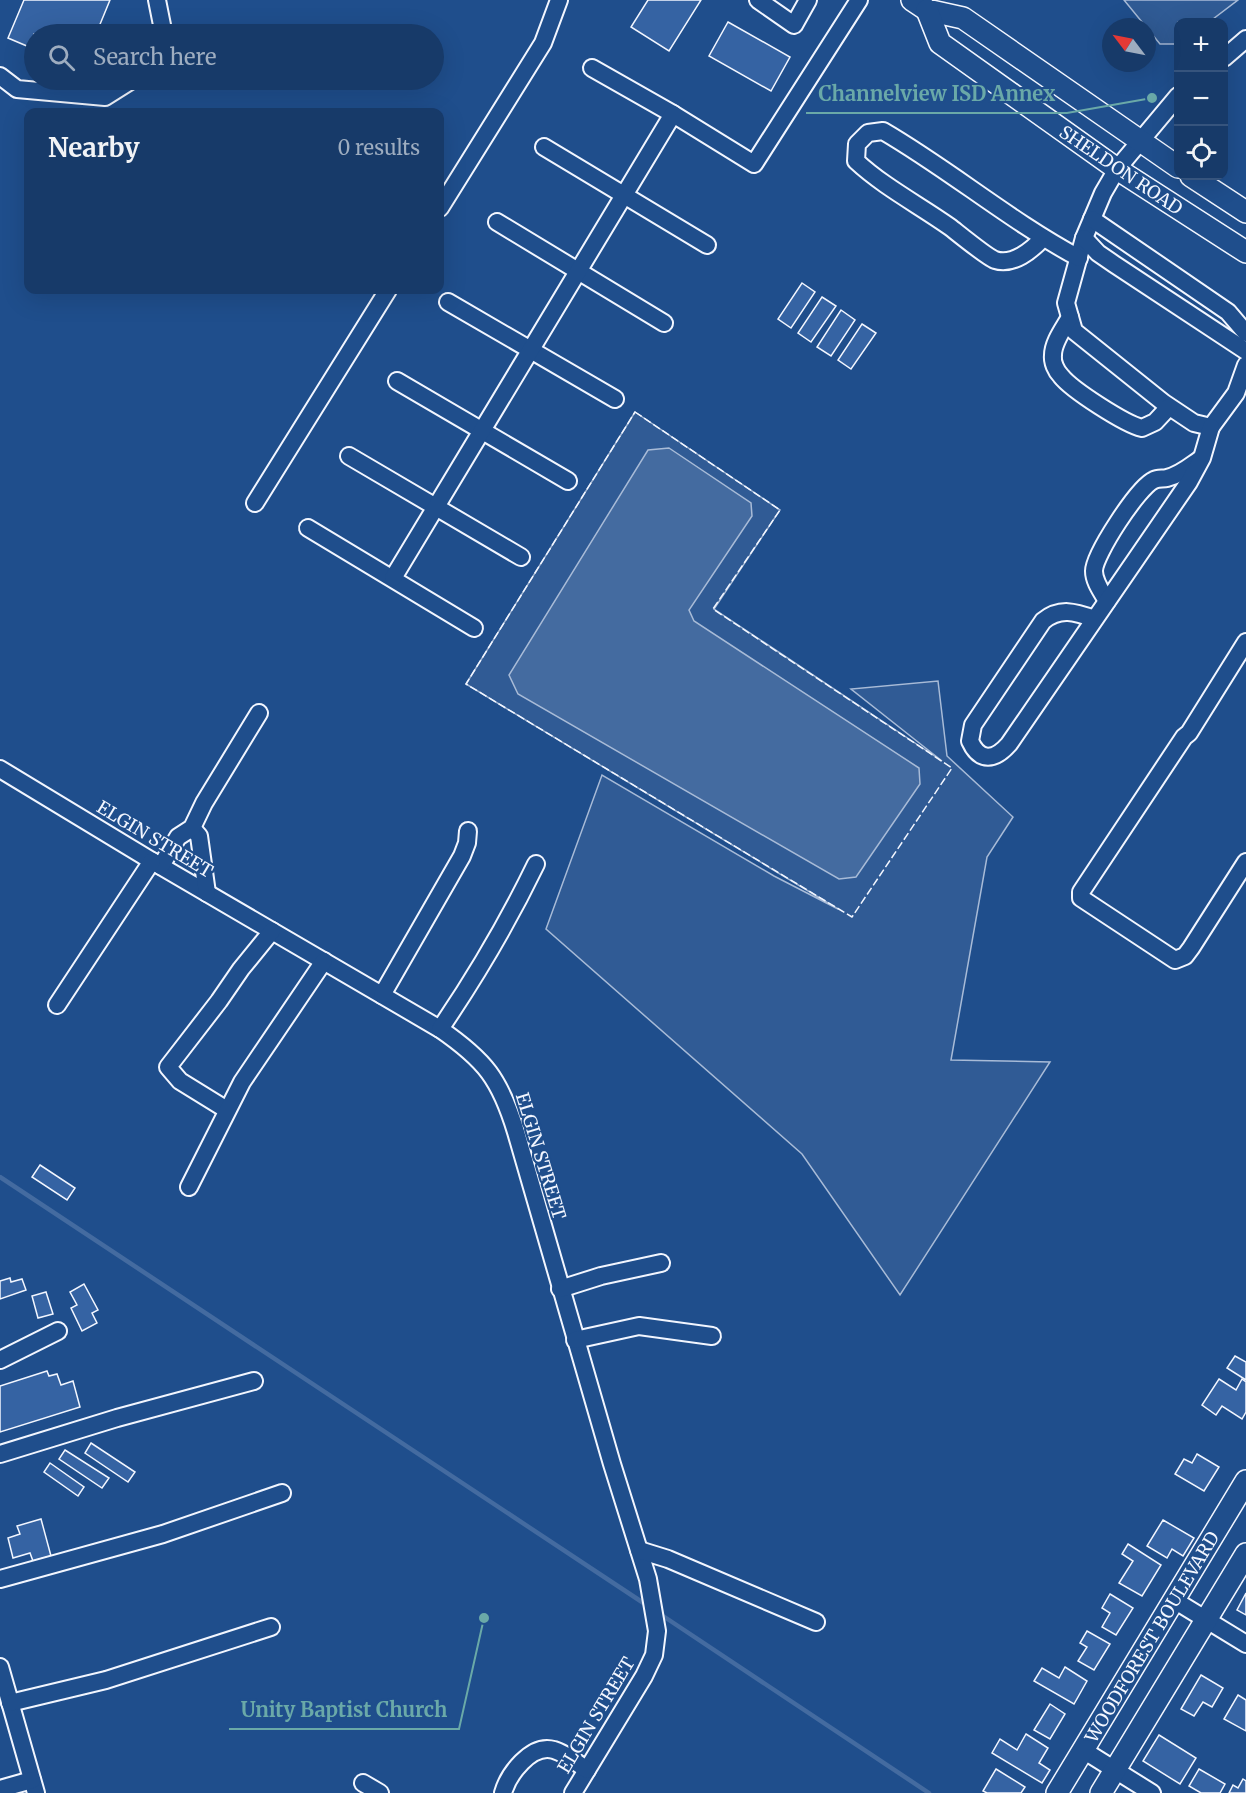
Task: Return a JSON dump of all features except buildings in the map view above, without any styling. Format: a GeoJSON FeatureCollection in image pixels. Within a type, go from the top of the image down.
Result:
{"type":"FeatureCollection","features":[{"type":"Feature","properties":{"kind":"main road","name":"SHELDON ROAD"},"geometry":{"type":"LineString","coordinates":[[925,3],[963,18],[1174,164]]}},
{"type":"Feature","properties":{"kind":"main road","name":"SHELDON ROAD"},"geometry":{"type":"LineString","coordinates":[[925,3],[940,44],[1117,169],[1246,252]]}},
{"type":"Feature","properties":{"kind":"main road","name":"SHELDON ROAD"},"geometry":{"type":"LineString","coordinates":[[1197,180],[1246,212]]}},
{"type":"Feature","properties":{"kind":"main road","name":"WOODFOREST BOULEVARD"},"geometry":{"type":"LineString","coordinates":[[1057,1793],[1246,1481]]}},
{"type":"Feature","properties":{"kind":"main road","name":"WOODFOREST BOULEVARD"},"geometry":{"type":"LineString","coordinates":[[1101,1793],[1246,1554]]}},
{"type":"Feature","properties":{"kind":"street"},"geometry":{"type":"LineString","coordinates":[[157,0],[162,24]]}},
{"type":"Feature","properties":{"kind":"street"},"geometry":{"type":"LineString","coordinates":[[444,202],[543,43],[559,0]]}},
{"type":"Feature","properties":{"kind":"street"},"geometry":{"type":"LineString","coordinates":[[758,0],[794,25],[808,0]]}},
{"type":"Feature","properties":{"kind":"street"},"geometry":{"type":"LineString","coordinates":[[592,68],[754,164],[859,0]]}},
{"type":"Feature","properties":{"kind":"street"},"geometry":{"type":"LineString","coordinates":[[1228,55],[1246,39]]}},
{"type":"Feature","properties":{"kind":"street"},"geometry":{"type":"LineString","coordinates":[[0,76],[17,89],[24,90]]}},
{"type":"Feature","properties":{"kind":"street"},"geometry":{"type":"LineString","coordinates":[[28,90],[105,97],[116,90]]}},
{"type":"Feature","properties":{"kind":"street"},"geometry":{"type":"LineString","coordinates":[[1174,102],[1117,169],[1102,194],[1084,238],[1066,303],[1074,331],[1169,406],[1194,423],[1211,427]]}},
{"type":"Feature","properties":{"kind":"street"},"geometry":{"type":"LineString","coordinates":[[393,579],[673,114]]}},
{"type":"Feature","properties":{"kind":"street"},"geometry":{"type":"LineString","coordinates":[[1043,238],[1034,248],[1015,260],[995,260],[931,213],[872,175],[856,161],[857,144],[868,133],[883,131],[987,198],[1043,238],[1079,258]]}},
{"type":"Feature","properties":{"kind":"street"},"geometry":{"type":"LineString","coordinates":[[544,147],[707,245]]}},
{"type":"Feature","properties":{"kind":"street"},"geometry":{"type":"LineString","coordinates":[[1092,219],[1228,312],[1246,333]]}},
{"type":"Feature","properties":{"kind":"street"},"geometry":{"type":"LineString","coordinates":[[497,222],[664,323]]}},
{"type":"Feature","properties":{"kind":"street"},"geometry":{"type":"LineString","coordinates":[[1084,238],[1098,253],[1246,351]]}},
{"type":"Feature","properties":{"kind":"street"},"geometry":{"type":"LineString","coordinates":[[255,503],[386,294]]}},
{"type":"Feature","properties":{"kind":"street"},"geometry":{"type":"LineString","coordinates":[[448,302],[615,399]]}},
{"type":"Feature","properties":{"kind":"street"},"geometry":{"type":"LineString","coordinates":[[1070,317],[1058,339],[1053,355],[1056,369],[1062,379],[1130,425],[1142,428],[1155,422],[1169,406]]}},
{"type":"Feature","properties":{"kind":"street"},"geometry":{"type":"LineString","coordinates":[[1095,619],[1064,611],[1052,613],[1043,621],[970,733],[970,741],[980,754],[988,758],[996,756],[1009,744],[1095,619],[1107,601],[1189,482],[1203,458],[1211,427],[1236,393],[1246,365]]}},
{"type":"Feature","properties":{"kind":"street"},"geometry":{"type":"LineString","coordinates":[[397,381],[568,481]]}},
{"type":"Feature","properties":{"kind":"street"},"geometry":{"type":"LineString","coordinates":[[349,456],[521,556]]}},
{"type":"Feature","properties":{"kind":"street"},"geometry":{"type":"LineString","coordinates":[[1107,601],[1094,573],[1095,560],[1102,547],[1143,487],[1155,479],[1180,473],[1203,458]]}},
{"type":"Feature","properties":{"kind":"street"},"geometry":{"type":"LineString","coordinates":[[308,528],[474,627]]}},
{"type":"Feature","properties":{"kind":"street"},"geometry":{"type":"LineString","coordinates":[[1246,642],[1189,734],[1184,737],[1081,892],[1081,898],[1175,960],[1185,956],[1191,948],[1246,862]]}},
{"type":"Feature","properties":{"kind":"street"},"geometry":{"type":"LineString","coordinates":[[57,1005],[157,864],[178,837],[192,828],[204,803],[259,713]]}},
{"type":"Feature","properties":{"kind":"street","name":"ELGIN STREET"},"geometry":{"type":"LineString","coordinates":[[0,769],[157,864],[440,1029],[468,1049],[485,1066],[498,1085],[513,1124],[575,1340],[639,1550],[652,1598],[657,1631],[654,1655],[644,1676],[573,1793]]}},
{"type":"Feature","properties":{"kind":"street"},"geometry":{"type":"LineString","coordinates":[[192,828],[199,836],[207,893]]}},
{"type":"Feature","properties":{"kind":"street"},"geometry":{"type":"LineString","coordinates":[[382,995],[462,856],[467,843],[468,831]]}},
{"type":"Feature","properties":{"kind":"street"},"geometry":{"type":"LineString","coordinates":[[440,1029],[479,971],[509,920],[536,864]]}},
{"type":"Feature","properties":{"kind":"street"},"geometry":{"type":"LineString","coordinates":[[227,1110],[180,1081],[168,1067],[272,931]]}},
{"type":"Feature","properties":{"kind":"street"},"geometry":{"type":"LineString","coordinates":[[189,1187],[242,1082],[324,961]]}},
{"type":"Feature","properties":{"kind":"street"},"geometry":{"type":"LineString","coordinates":[[560,1289],[601,1276],[661,1263]]}},
{"type":"Feature","properties":{"kind":"street"},"geometry":{"type":"LineString","coordinates":[[575,1340],[639,1326],[712,1336]]}},
{"type":"Feature","properties":{"kind":"street"},"geometry":{"type":"LineString","coordinates":[[0,1360],[58,1331]]}},
{"type":"Feature","properties":{"kind":"street"},"geometry":{"type":"LineString","coordinates":[[0,1454],[117,1418],[254,1380]]}},
{"type":"Feature","properties":{"kind":"street"},"geometry":{"type":"LineString","coordinates":[[0,1579],[163,1534],[282,1493]]}},
{"type":"Feature","properties":{"kind":"street"},"geometry":{"type":"LineString","coordinates":[[639,1550],[668,1559],[816,1622]]}},
{"type":"Feature","properties":{"kind":"street"},"geometry":{"type":"LineString","coordinates":[[1174,1600],[1246,1644]]}},
{"type":"Feature","properties":{"kind":"street"},"geometry":{"type":"LineString","coordinates":[[10,1702],[106,1680],[271,1627]]}},
{"type":"Feature","properties":{"kind":"street"},"geometry":{"type":"LineString","coordinates":[[0,1667],[34,1786],[0,1789]]}},
{"type":"Feature","properties":{"kind":"street"},"geometry":{"type":"LineString","coordinates":[[503,1793],[510,1776],[531,1754],[543,1749],[556,1750],[587,1770]]}},
{"type":"Feature","properties":{"kind":"street"},"geometry":{"type":"LineString","coordinates":[[1083,1750],[1152,1793]]}},
{"type":"Feature","properties":{"kind":"street"},"geometry":{"type":"LineString","coordinates":[[363,1783],[380,1793]]}},
{"type":"Feature","properties":{"kind":"shaded area"},"geometry":{"type":"Polygon","coordinates":[[[1124,0],[1238,0],[1214,18],[1174,18],[1174,44],[1160,44],[1156,39],[1156,18],[1139,18],[1124,0]]]}},
{"type":"Feature","properties":{"kind":"shaded area"},"geometry":{"type":"Polygon","coordinates":[[[635,412],[780,510],[714,609],[942,761],[851,689],[938,681],[947,756],[1013,817],[987,857],[951,1060],[1050,1062],[900,1295],[802,1154],[546,929],[602,775],[774,876],[838,909],[466,684],[635,412]]]}},
{"type":"Feature","properties":{"kind":"shaded area"},"geometry":{"type":"Polygon","coordinates":[[[669,448],[751,503],[752,516],[689,610],[694,621],[919,768],[920,784],[856,877],[839,879],[518,694],[509,675],[648,450],[669,448]]]}},
{"type":"Feature","properties":{"kind":"waterway"},"geometry":{"type":"LineString","coordinates":[[0,1177],[648,1606]]}},
{"type":"Feature","properties":{"kind":"waterway"},"geometry":{"type":"LineString","coordinates":[[660,1614],[929,1793]]}},
{"type":"Feature","properties":{"kind":"fence"},"geometry":{"type":"LineString","coordinates":[[635,412],[780,510],[713,609],[952,768],[852,917],[466,684],[635,412]]}},
{"type":"Feature","properties":{"kind":"place","name":"Channelview ISD Annex"},"geometry":{"type":"Point","coordinates":[1152,98]}},
{"type":"Feature","properties":{"kind":"place","name":"Unity Baptist Church"},"geometry":{"type":"Point","coordinates":[484,1618]}}]}
